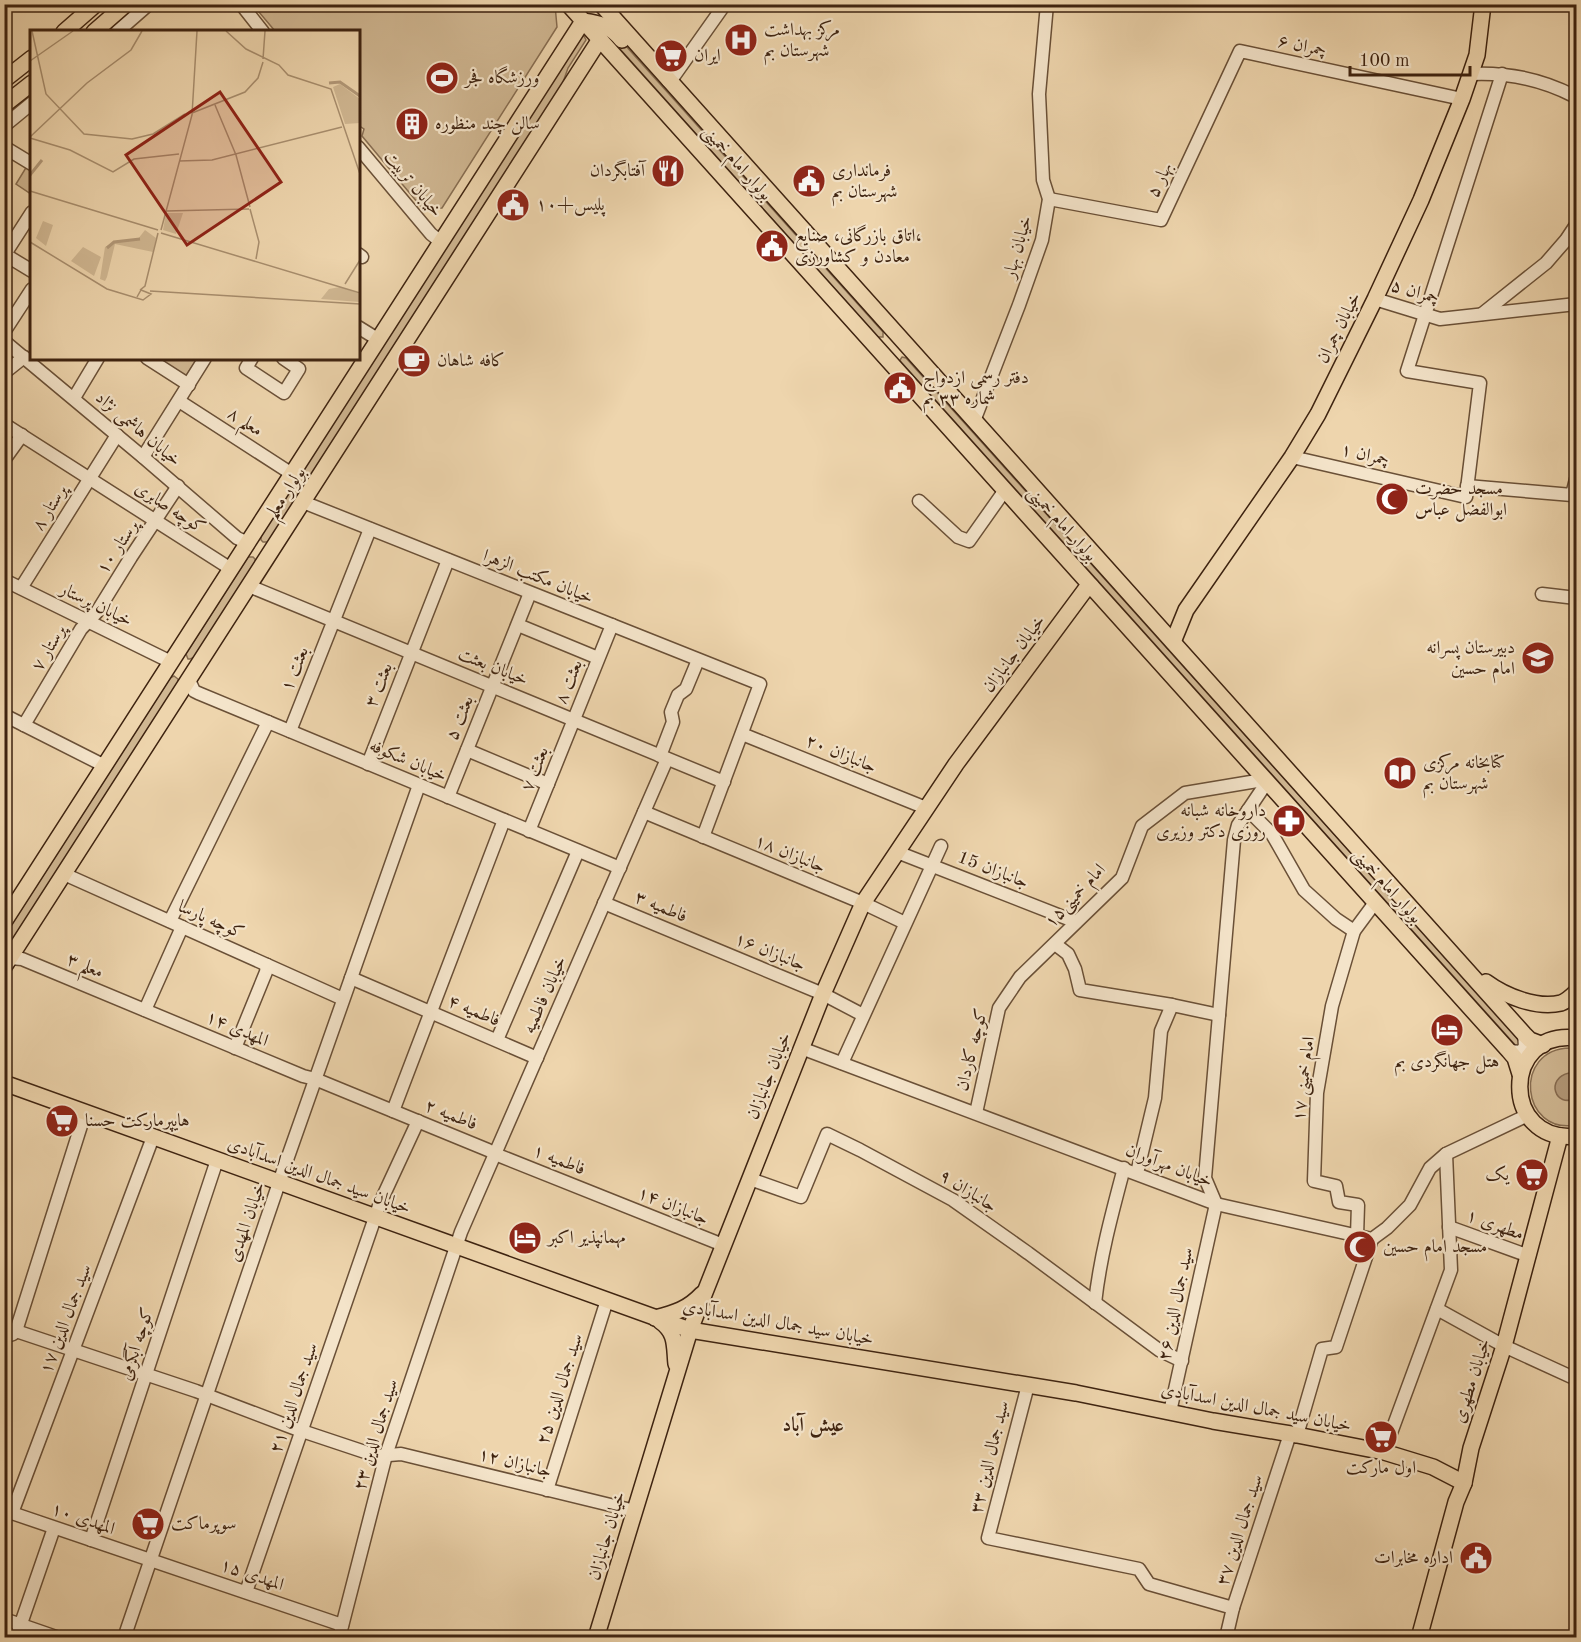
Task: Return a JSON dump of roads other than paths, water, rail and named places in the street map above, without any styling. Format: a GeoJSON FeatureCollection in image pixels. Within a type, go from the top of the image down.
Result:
{"type":"FeatureCollection","features":[{"type":"Feature","properties":{"kind":"main road"},"geometry":{"type":"LineString","coordinates":[[65,30],[96,4]]}},
{"type":"Feature","properties":{"kind":"main road"},"geometry":{"type":"LineString","coordinates":[[96,30],[126,4]]}},
{"type":"Feature","properties":{"kind":"main road","name":"بولوار امام خمینی"},"geometry":{"type":"LineString","coordinates":[[568,4],[598,24],[605,45],[1509,1051],[1515,1058],[1520,1074]]}},
{"type":"Feature","properties":{"kind":"main road"},"geometry":{"type":"LineString","coordinates":[[599,4],[598,24],[605,45]]}},
{"type":"Feature","properties":{"kind":"main road","name":"بولوار امام خمینی"},"geometry":{"type":"LineString","coordinates":[[599,4],[1524,1034],[1530,1040],[1543,1045]]}},
{"type":"Feature","properties":{"kind":"main road","name":"خیابان چمران"},"geometry":{"type":"LineString","coordinates":[[1173,642],[1186,610],[1292,457],[1318,414],[1375,299],[1421,200],[1462,99],[1477,56],[1483,4]]}},
{"type":"Feature","properties":{"kind":"main road"},"geometry":{"type":"LineString","coordinates":[[598,24],[702,126],[716,134]]}},
{"type":"Feature","properties":{"kind":"main road","name":"بولوار معلم"},"geometry":{"type":"LineString","coordinates":[[5,921],[441,242],[598,24]]}},
{"type":"Feature","properties":{"kind":"main road","name":"بولوار معلم"},"geometry":{"type":"LineString","coordinates":[[6,960],[64,874],[303,502],[605,45]]}},
{"type":"Feature","properties":{"kind":"main road"},"geometry":{"type":"LineString","coordinates":[[4,80],[30,60]]}},
{"type":"Feature","properties":{"kind":"main road"},"geometry":{"type":"LineString","coordinates":[[4,105],[29,88]]}},
{"type":"Feature","properties":{"kind":"main road"},"geometry":{"type":"LineString","coordinates":[[884,355],[901,339]]}},
{"type":"Feature","properties":{"kind":"main road"},"geometry":{"type":"LineString","coordinates":[[248,543],[268,556]]}},
{"type":"Feature","properties":{"kind":"main road","name":"خیابان جانبازان"},"geometry":{"type":"LineString","coordinates":[[596,1638],[690,1330],[801,1048],[862,903],[956,764],[1090,586]]}},
{"type":"Feature","properties":{"kind":"main road"},"geometry":{"type":"LineString","coordinates":[[171,662],[182,669],[189,680]]}},
{"type":"Feature","properties":{"kind":"main road"},"geometry":{"type":"LineString","coordinates":[[1457,958],[1498,991],[1523,1001],[1546,1004],[1562,1002],[1576,993]]}},
{"type":"Feature","properties":{"kind":"main road"},"geometry":{"type":"LineString","coordinates":[[1574,1036],[1558,1038],[1543,1045],[1530,1055],[1520,1074],[1519,1086],[1520,1099],[1528,1115],[1541,1128],[1560,1136],[1576,1136]]}},
{"type":"Feature","properties":{"kind":"main road","name":"خیابان سید جمال الدین اسدآبادی"},"geometry":{"type":"LineString","coordinates":[[4,1083],[690,1330],[1076,1393],[1294,1434],[1384,1452],[1463,1479]]}},
{"type":"Feature","properties":{"kind":"main road","name":"خیابان مطهری"},"geometry":{"type":"LineString","coordinates":[[1419,1638],[1469,1452],[1504,1346],[1560,1136]]}},
{"type":"Feature","properties":{"kind":"main road"},"geometry":{"type":"LineString","coordinates":[[655,1318],[676,1313],[694,1302],[705,1290]]}},
{"type":"Feature","properties":{"kind":"main road"},"geometry":{"type":"LineString","coordinates":[[655,1318],[674,1336],[677,1373]]}},
{"type":"Feature","properties":{"kind":"main road"},"geometry":{"type":"LineString","coordinates":[[1432,1467],[1462,1461],[1469,1452]]}},
{"type":"Feature","properties":{"kind":"street"},"geometry":{"type":"LineString","coordinates":[[119,30],[149,4]]}},
{"type":"Feature","properties":{"kind":"street"},"geometry":{"type":"LineString","coordinates":[[241,4],[261,30]]}},
{"type":"Feature","properties":{"kind":"street"},"geometry":{"type":"LineString","coordinates":[[668,81],[674,76],[725,4]]}},
{"type":"Feature","properties":{"kind":"street","name":"خیابان بهار"},"geometry":{"type":"LineString","coordinates":[[974,421],[1042,240],[1049,199],[1043,180],[1039,94],[1047,4]]}},
{"type":"Feature","properties":{"kind":"street","name":"بهار ۵"},"geometry":{"type":"LineString","coordinates":[[1049,199],[1161,220],[1240,51]]}},
{"type":"Feature","properties":{"kind":"street","name":"چمران ۶"},"geometry":{"type":"LineString","coordinates":[[1240,51],[1462,99]]}},
{"type":"Feature","properties":{"kind":"street"},"geometry":{"type":"LineString","coordinates":[[1470,74],[1503,74],[1534,80],[1576,95]]}},
{"type":"Feature","properties":{"kind":"street"},"geometry":{"type":"LineString","coordinates":[[1466,491],[1480,383],[1407,371],[1503,74]]}},
{"type":"Feature","properties":{"kind":"street"},"geometry":{"type":"LineString","coordinates":[[4,126],[30,105]]}},
{"type":"Feature","properties":{"kind":"street"},"geometry":{"type":"LineString","coordinates":[[4,147],[30,163]]}},
{"type":"Feature","properties":{"kind":"street","name":"خیابان تربیت"},"geometry":{"type":"LineString","coordinates":[[360,153],[431,234],[441,242]]}},
{"type":"Feature","properties":{"kind":"street"},"geometry":{"type":"LineString","coordinates":[[30,215],[5,254],[30,271]]}},
{"type":"Feature","properties":{"kind":"street"},"geometry":{"type":"LineString","coordinates":[[1481,314],[1546,263],[1576,225]]}},
{"type":"Feature","properties":{"kind":"street"},"geometry":{"type":"LineString","coordinates":[[4,332],[30,292]]}},
{"type":"Feature","properties":{"kind":"street","name":"چمران ۵"},"geometry":{"type":"LineString","coordinates":[[1375,299],[1440,319],[1576,304]]}},
{"type":"Feature","properties":{"kind":"street"},"geometry":{"type":"LineString","coordinates":[[360,328],[379,340]]}},
{"type":"Feature","properties":{"kind":"street","name":"خیابان هاشمی نژاد"},"geometry":{"type":"LineString","coordinates":[[4,340],[237,538],[248,543]]}},
{"type":"Feature","properties":{"kind":"street"},"geometry":{"type":"LineString","coordinates":[[4,373],[24,357]]}},
{"type":"Feature","properties":{"kind":"street"},"geometry":{"type":"LineString","coordinates":[[74,398],[97,360]]}},
{"type":"Feature","properties":{"kind":"street"},"geometry":{"type":"LineString","coordinates":[[150,360],[189,385]]}},
{"type":"Feature","properties":{"kind":"street"},"geometry":{"type":"LineString","coordinates":[[144,457],[205,360]]}},
{"type":"Feature","properties":{"kind":"street"},"geometry":{"type":"LineString","coordinates":[[251,360],[246,368],[284,393],[299,369],[286,360]]}},
{"type":"Feature","properties":{"kind":"street","name":"معلم ۸"},"geometry":{"type":"LineString","coordinates":[[179,401],[292,474]]}},
{"type":"Feature","properties":{"kind":"street","name":"کوچه صابری"},"geometry":{"type":"LineString","coordinates":[[4,424],[231,569]]}},
{"type":"Feature","properties":{"kind":"street"},"geometry":{"type":"LineString","coordinates":[[4,460],[22,435]]}},
{"type":"Feature","properties":{"kind":"street","name":"پرستار ۸"},"geometry":{"type":"LineString","coordinates":[[21,588],[117,435]]}},
{"type":"Feature","properties":{"kind":"street","name":"چمران ۱"},"geometry":{"type":"LineString","coordinates":[[1292,457],[1466,491],[1572,495],[1576,479]]}},
{"type":"Feature","properties":{"kind":"street","name":"پرستار ۱۰"},"geometry":{"type":"LineString","coordinates":[[89,621],[178,486]]}},
{"type":"Feature","properties":{"kind":"street"},"geometry":{"type":"LineString","coordinates":[[920,501],[958,537],[969,541],[1005,490]]}},
{"type":"Feature","properties":{"kind":"street","name":"خیابان مکتب الزهرا"},"geometry":{"type":"LineString","coordinates":[[303,502],[760,684],[742,734]]}},
{"type":"Feature","properties":{"kind":"street","name":"بعثت ۱"},"geometry":{"type":"LineString","coordinates":[[290,731],[370,529]]}},
{"type":"Feature","properties":{"kind":"street","name":"بعثت ۳"},"geometry":{"type":"LineString","coordinates":[[368,764],[448,560]]}},
{"type":"Feature","properties":{"kind":"street","name":"خیابان پرستار"},"geometry":{"type":"LineString","coordinates":[[4,580],[171,662]]}},
{"type":"Feature","properties":{"kind":"street","name":"خیابان بعثت"},"geometry":{"type":"LineString","coordinates":[[249,586],[724,782]]}},
{"type":"Feature","properties":{"kind":"street","name":"بعثت ۵"},"geometry":{"type":"LineString","coordinates":[[448,797],[530,593]]}},
{"type":"Feature","properties":{"kind":"street"},"geometry":{"type":"LineString","coordinates":[[1542,594],[1576,598]]}},
{"type":"Feature","properties":{"kind":"street","name":"پرستار ۷"},"geometry":{"type":"LineString","coordinates":[[24,725],[81,629],[89,621]]}},
{"type":"Feature","properties":{"kind":"street"},"geometry":{"type":"LineString","coordinates":[[518,625],[598,658]]}},
{"type":"Feature","properties":{"kind":"street","name":"بعثت ۸"},"geometry":{"type":"LineString","coordinates":[[574,720],[612,625]]}},
{"type":"Feature","properties":{"kind":"street","name":"خیابان فاطمیه"},"geometry":{"type":"LineString","coordinates":[[456,1245],[644,812],[664,757],[673,722],[671,712],[678,695],[686,689],[698,660]]}},
{"type":"Feature","properties":{"kind":"street","name":"خیابان شکوفه"},"geometry":{"type":"LineString","coordinates":[[189,680],[194,691],[198,693],[620,868]]}},
{"type":"Feature","properties":{"kind":"street"},"geometry":{"type":"LineString","coordinates":[[5,717],[105,766]]}},
{"type":"Feature","properties":{"kind":"street","name":"بعثت ۷"},"geometry":{"type":"LineString","coordinates":[[529,831],[574,720]]}},
{"type":"Feature","properties":{"kind":"street"},"geometry":{"type":"LineString","coordinates":[[170,921],[268,722]]}},
{"type":"Feature","properties":{"kind":"street"},"geometry":{"type":"LineString","coordinates":[[704,837],[742,734]]}},
{"type":"Feature","properties":{"kind":"street","name":"جانبازان ۲۰"},"geometry":{"type":"LineString","coordinates":[[742,734],[926,808]]}},
{"type":"Feature","properties":{"kind":"street"},"geometry":{"type":"LineString","coordinates":[[467,750],[548,784]]}},
{"type":"Feature","properties":{"kind":"street","name":"خیابان مهرآوران"},"geometry":{"type":"LineString","coordinates":[[1216,1204],[1205,1178],[1234,840],[1238,825],[1263,788],[1265,780]]}},
{"type":"Feature","properties":{"kind":"street","name":"امام خمینی۱۵ ‍"},"geometry":{"type":"LineString","coordinates":[[1055,944],[1122,878],[1142,826],[1185,793],[1265,780]]}},
{"type":"Feature","properties":{"kind":"street","name":"خیابان المهدی"},"geometry":{"type":"LineString","coordinates":[[124,1638],[279,1182],[418,785]]}},
{"type":"Feature","properties":{"kind":"street"},"geometry":{"type":"LineString","coordinates":[[1248,810],[1272,834],[1304,890],[1336,919],[1354,931]]}},
{"type":"Feature","properties":{"kind":"street","name":"جانبازان ۱۸"},"geometry":{"type":"LineString","coordinates":[[644,812],[905,923]]}},
{"type":"Feature","properties":{"kind":"street"},"geometry":{"type":"LineString","coordinates":[[393,1111],[504,820]]}},
{"type":"Feature","properties":{"kind":"street"},"geometry":{"type":"LineString","coordinates":[[842,1063],[941,846]]}},
{"type":"Feature","properties":{"kind":"street"},"geometry":{"type":"LineString","coordinates":[[497,1040],[578,851]]}},
{"type":"Feature","properties":{"kind":"street","name":"جانبازان 15"},"geometry":{"type":"LineString","coordinates":[[897,852],[1077,922]]}},
{"type":"Feature","properties":{"kind":"street","name":"کوچه پارسا"},"geometry":{"type":"LineString","coordinates":[[64,874],[343,999]]}},
{"type":"Feature","properties":{"kind":"street","name":"فاطمیه ۳"},"geometry":{"type":"LineString","coordinates":[[604,903],[704,944]]}},
{"type":"Feature","properties":{"kind":"street","name":"امام خمینی ۱۷"},"geometry":{"type":"LineString","coordinates":[[1357,1236],[1358,1205],[1339,1202],[1336,1186],[1314,1181],[1317,1093],[1332,1006],[1354,931],[1376,903]]}},
{"type":"Feature","properties":{"kind":"street"},"geometry":{"type":"LineString","coordinates":[[145,1010],[182,927]]}},
{"type":"Feature","properties":{"kind":"street","name":"جانبازان ۱۶"},"geometry":{"type":"LineString","coordinates":[[704,944],[823,994],[863,1015]]}},
{"type":"Feature","properties":{"kind":"street"},"geometry":{"type":"LineString","coordinates":[[1055,944],[1068,954],[1075,969],[1080,990],[1219,1015]]}},
{"type":"Feature","properties":{"kind":"street","name":"کوچه کاردان"},"geometry":{"type":"LineString","coordinates":[[976,1113],[999,1008],[1020,976],[1055,944]]}},
{"type":"Feature","properties":{"kind":"street","name":"معلم ۳"},"geometry":{"type":"LineString","coordinates":[[6,960],[22,959],[145,1010]]}},
{"type":"Feature","properties":{"kind":"street"},"geometry":{"type":"LineString","coordinates":[[235,1048],[267,965]]}},
{"type":"Feature","properties":{"kind":"street","name":"فاطمیه ۴"},"geometry":{"type":"LineString","coordinates":[[351,978],[537,1058]]}},
{"type":"Feature","properties":{"kind":"street"},"geometry":{"type":"LineString","coordinates":[[1137,1173],[1155,1098],[1161,1031],[1172,1005]]}},
{"type":"Feature","properties":{"kind":"street","name":"المهدی ۱۴"},"geometry":{"type":"LineString","coordinates":[[145,1010],[393,1111]]}},
{"type":"Feature","properties":{"kind":"street"},"geometry":{"type":"LineString","coordinates":[[1509,1051],[1521,1052],[1526,1044],[1524,1034]]}},
{"type":"Feature","properties":{"kind":"street","name":"خیابان مهرآوران"},"geometry":{"type":"LineString","coordinates":[[801,1048],[1216,1204]]}},
{"type":"Feature","properties":{"kind":"street","name":"فاطمیه ۲"},"geometry":{"type":"LineString","coordinates":[[393,1111],[495,1154]]}},
{"type":"Feature","properties":{"kind":"street"},"geometry":{"type":"LineString","coordinates":[[4,1337],[13,1335],[16,1331],[86,1113]]}},
{"type":"Feature","properties":{"kind":"street"},"geometry":{"type":"LineString","coordinates":[[1216,1204],[1372,1239],[1388,1228],[1410,1205],[1430,1168],[1446,1154],[1528,1115]]}},
{"type":"Feature","properties":{"kind":"street","name":"سید جمال الدین ۲۱"},"geometry":{"type":"LineString","coordinates":[[246,1592],[380,1203],[418,1121]]}},
{"type":"Feature","properties":{"kind":"street","name":"جانبازان ۹"},"geometry":{"type":"LineString","coordinates":[[750,1179],[801,1197],[827,1134],[953,1200],[1159,1350],[1182,1361]]}},
{"type":"Feature","properties":{"kind":"street","name":"سید جمال الدین ۱۷"},"geometry":{"type":"LineString","coordinates":[[8,1512],[73,1350],[153,1137]]}},
{"type":"Feature","properties":{"kind":"street","name":"فاطمیه ۱"},"geometry":{"type":"LineString","coordinates":[[495,1154],[609,1200]]}},
{"type":"Feature","properties":{"kind":"street"},"geometry":{"type":"LineString","coordinates":[[1384,1452],[1451,1270],[1446,1154]]}},
{"type":"Feature","properties":{"kind":"street","name":"کوچه آبگرمی"},"geometry":{"type":"LineString","coordinates":[[91,1540],[217,1160]]}},
{"type":"Feature","properties":{"kind":"street"},"geometry":{"type":"LineString","coordinates":[[1095,1303],[1105,1238],[1124,1168]]}},
{"type":"Feature","properties":{"kind":"street","name":"جانبازان ۱۴"},"geometry":{"type":"LineString","coordinates":[[609,1200],[723,1245]]}},
{"type":"Feature","properties":{"kind":"street","name":"سید جمال الدین ۲۶"},"geometry":{"type":"LineString","coordinates":[[1170,1412],[1216,1204]]}},
{"type":"Feature","properties":{"kind":"street","name":"مطهری ۱"},"geometry":{"type":"LineString","coordinates":[[1449,1227],[1529,1256]]}},
{"type":"Feature","properties":{"kind":"street","name":"سید جمال الدین ۳۷"},"geometry":{"type":"LineString","coordinates":[[1226,1638],[1233,1608],[1322,1349],[1336,1347],[1372,1239]]}},
{"type":"Feature","properties":{"kind":"street","name":"سید جمال الدین ۲۳"},"geometry":{"type":"LineString","coordinates":[[339,1638],[386,1455],[456,1245]]}},
{"type":"Feature","properties":{"kind":"street","name":"سید جمال الدین ۲۵"},"geometry":{"type":"LineString","coordinates":[[547,1490],[607,1300]]}},
{"type":"Feature","properties":{"kind":"street"},"geometry":{"type":"LineString","coordinates":[[1437,1309],[1504,1346],[1576,1379]]}},
{"type":"Feature","properties":{"kind":"street","name":"جانبازان ۱۲"},"geometry":{"type":"LineString","coordinates":[[16,1331],[146,1374],[377,1456],[401,1454],[635,1511]]}},
{"type":"Feature","properties":{"kind":"street","name":"سید جمال الدین ۳۳"},"geometry":{"type":"LineString","coordinates":[[1028,1385],[988,1538],[1139,1569],[1149,1584],[1233,1608]]}},
{"type":"Feature","properties":{"kind":"street","name":"المهدی ۱۰"},"geometry":{"type":"LineString","coordinates":[[8,1512],[150,1560]]}},
{"type":"Feature","properties":{"kind":"street"},"geometry":{"type":"LineString","coordinates":[[16,1638],[54,1528]]}},
{"type":"Feature","properties":{"kind":"street","name":"المهدی ۱۵"},"geometry":{"type":"LineString","coordinates":[[150,1560],[342,1624]]}},
{"type":"Feature","properties":{"kind":"street"},"geometry":{"type":"LineString","coordinates":[[4,1619],[58,1638]]}},
{"type":"Feature","properties":{"kind":"place","name":"مرکز بهداشت شهرستان بم"},"geometry":{"type":"Point","coordinates":[741,40]}},
{"type":"Feature","properties":{"kind":"place","name":"ایران"},"geometry":{"type":"Point","coordinates":[671,56]}},
{"type":"Feature","properties":{"kind":"place","name":"ورزشگاه فجر"},"geometry":{"type":"Point","coordinates":[442,78]}},
{"type":"Feature","properties":{"kind":"place","name":"سالن چند منظوره"},"geometry":{"type":"Point","coordinates":[412,124]}},
{"type":"Feature","properties":{"kind":"place","name":"آفتابگردان"},"geometry":{"type":"Point","coordinates":[668,171]}},
{"type":"Feature","properties":{"kind":"place","name":"فرمانداری شهرستان بم"},"geometry":{"type":"Point","coordinates":[809,181]}},
{"type":"Feature","properties":{"kind":"place","name":"پلیس+۱۰"},"geometry":{"type":"Point","coordinates":[513,205]}},
{"type":"Feature","properties":{"kind":"place","name":"اتاق بازرگانی، صنایع، معادن و کشاورزی"},"geometry":{"type":"Point","coordinates":[772,246]}},
{"type":"Feature","properties":{"kind":"place","name":"کافه شاهان"},"geometry":{"type":"Point","coordinates":[414,361]}},
{"type":"Feature","properties":{"kind":"place","name":"دفتر رسمی ازدواج شماره ۳۳ بم"},"geometry":{"type":"Point","coordinates":[900,388]}},
{"type":"Feature","properties":{"kind":"place","name":"مسجد حضرت ابوالفضل عباس"},"geometry":{"type":"Point","coordinates":[1392,499]}},
{"type":"Feature","properties":{"kind":"place","name":"دبیرستان پسرانه امام حسین"},"geometry":{"type":"Point","coordinates":[1538,658]}},
{"type":"Feature","properties":{"kind":"place","name":"کتابخانه مرکزی شهرستان بم"},"geometry":{"type":"Point","coordinates":[1400,773]}},
{"type":"Feature","properties":{"kind":"place","name":"داروخانه شبانه روزی دکتر وزیری"},"geometry":{"type":"Point","coordinates":[1289,821]}},
{"type":"Feature","properties":{"kind":"place","name":"هتل جهانگردی بم"},"geometry":{"type":"Point","coordinates":[1447,1030]}},
{"type":"Feature","properties":{"kind":"place","name":"هایپرمارکت حسنا"},"geometry":{"type":"Point","coordinates":[62,1121]}},
{"type":"Feature","properties":{"kind":"place","name":"یک"},"geometry":{"type":"Point","coordinates":[1532,1175]}},
{"type":"Feature","properties":{"kind":"place","name":"مهمانپذیر اکبر"},"geometry":{"type":"Point","coordinates":[525,1238]}},
{"type":"Feature","properties":{"kind":"place","name":"مسجد امام حسین"},"geometry":{"type":"Point","coordinates":[1360,1247]}},
{"type":"Feature","properties":{"kind":"place","name":"اول مارکت"},"geometry":{"type":"Point","coordinates":[1381,1437]}},
{"type":"Feature","properties":{"kind":"place","name":"سوپرماکت"},"geometry":{"type":"Point","coordinates":[148,1524]}},
{"type":"Feature","properties":{"kind":"place","name":"اداره مخابرات"},"geometry":{"type":"Point","coordinates":[1476,1558]}},
{"type":"Feature","properties":{"kind":"district","name":"عیش آباد"},"geometry":{"type":"Point","coordinates":[813,1426]}}]}
